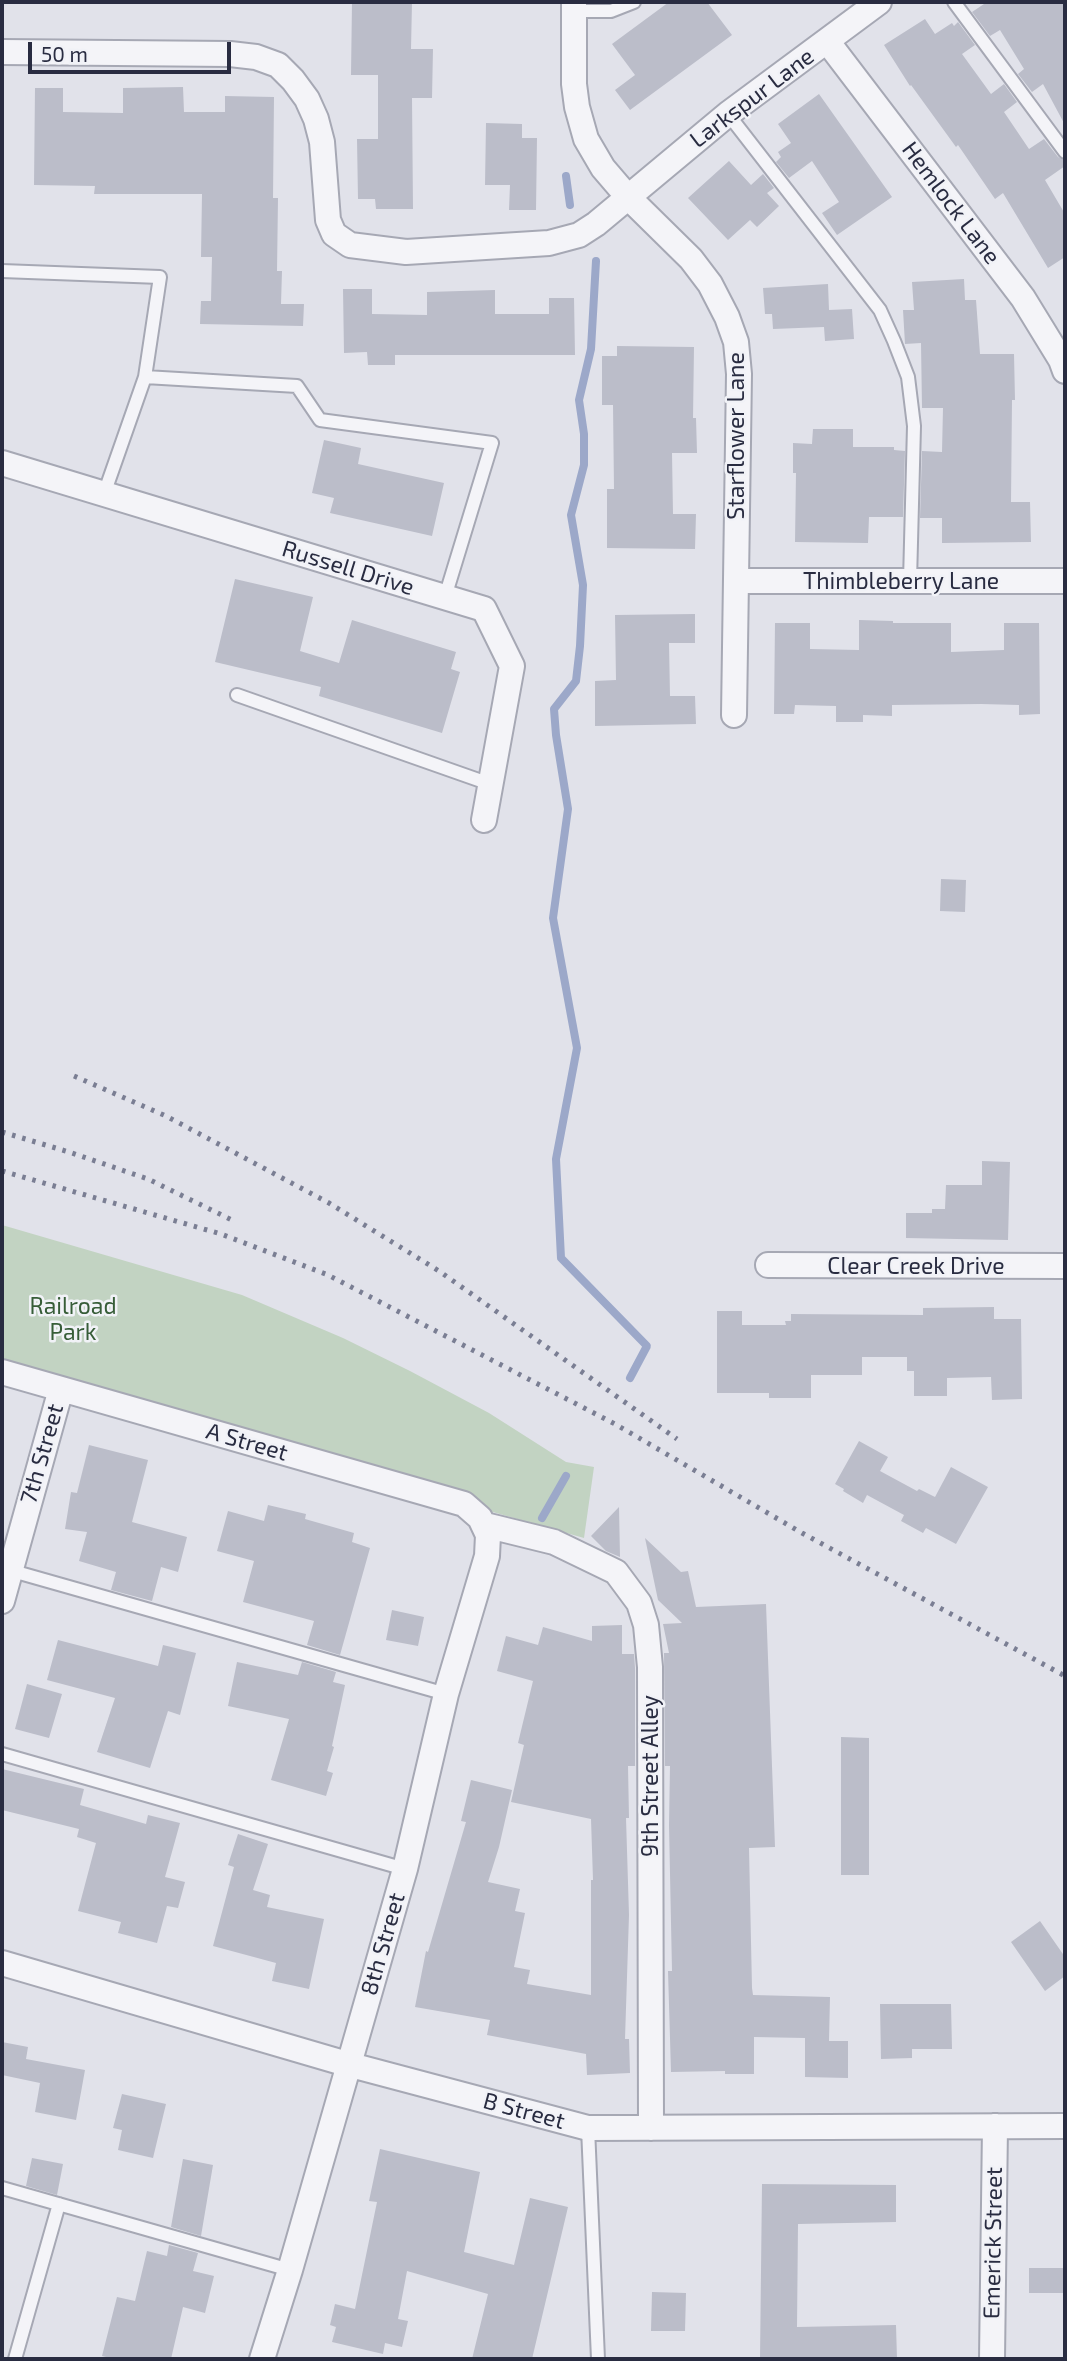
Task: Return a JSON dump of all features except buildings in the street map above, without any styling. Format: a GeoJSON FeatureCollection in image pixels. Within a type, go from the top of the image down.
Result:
{"type":"FeatureCollection","features":[{"type":"Feature","properties":{"kind":"street","name":"Larkspur Lane"},"geometry":{"type":"LineString","coordinates":[[2,52],[230,54],[257,57],[278,65],[307,99],[316,119],[322,142],[328,220],[334,234],[350,245],[406,252],[549,243],[579,234],[596,224],[728,114],[879,2]]}},
{"type":"Feature","properties":{"kind":"street","name":"Starflower Lane"},"geometry":{"type":"LineString","coordinates":[[574,6],[573,84],[586,139],[603,167],[627,196],[691,259],[710,284],[736,342],[739,374],[734,715]]}},
{"type":"Feature","properties":{"kind":"street","name":"Hemlock Lane"},"geometry":{"type":"LineString","coordinates":[[827,41],[1023,298],[1065,371]]}},
{"type":"Feature","properties":{"kind":"street","name":"Russell Drive"},"geometry":{"type":"LineString","coordinates":[[2,463],[484,609],[512,666],[484,820]]}},
{"type":"Feature","properties":{"kind":"street","name":"Thimbleberry Lane"},"geometry":{"type":"LineString","coordinates":[[737,581],[1065,581]]}},
{"type":"Feature","properties":{"kind":"street","name":"Clear Creek Drive"},"geometry":{"type":"LineString","coordinates":[[768,1265],[1065,1266]]}},
{"type":"Feature","properties":{"kind":"street","name":"A Street"},"geometry":{"type":"LineString","coordinates":[[2,1372],[464,1504],[485,1525]]}},
{"type":"Feature","properties":{"kind":"street","name":"7th Street"},"geometry":{"type":"LineString","coordinates":[[2,1601],[6,1569],[61,1389]]}},
{"type":"Feature","properties":{"kind":"street","name":"8th Street"},"geometry":{"type":"LineString","coordinates":[[262,2359],[405,1869],[446,1694],[487,1556],[488,1535],[485,1525]]}},
{"type":"Feature","properties":{"kind":"street","name":"9th Street Alley"},"geometry":{"type":"LineString","coordinates":[[485,1525],[554,1542],[616,1572],[639,1603],[646,1625],[650,1667],[651,2129]]}},
{"type":"Feature","properties":{"kind":"street","name":"B Street"},"geometry":{"type":"LineString","coordinates":[[2,1962],[347,2064],[588,2128],[1065,2126]]}},
{"type":"Feature","properties":{"kind":"street","name":"Emerick Street"},"geometry":{"type":"LineString","coordinates":[[992,2359],[995,2126]]}},
{"type":"Feature","properties":{"kind":"lane"},"geometry":{"type":"LineString","coordinates":[[574,6],[611,11],[634,2]]}},
{"type":"Feature","properties":{"kind":"lane"},"geometry":{"type":"LineString","coordinates":[[954,2],[1065,152]]}},
{"type":"Feature","properties":{"kind":"lane"},"geometry":{"type":"LineString","coordinates":[[728,114],[880,310],[908,376],[914,426],[910,581]]}},
{"type":"Feature","properties":{"kind":"lane"},"geometry":{"type":"LineString","coordinates":[[2,271],[160,277],[145,377],[104,494]]}},
{"type":"Feature","properties":{"kind":"lane"},"geometry":{"type":"LineString","coordinates":[[145,377],[297,386],[320,420],[492,443],[444,597]]}},
{"type":"Feature","properties":{"kind":"lane"},"geometry":{"type":"LineString","coordinates":[[237,695],[490,784]]}},
{"type":"Feature","properties":{"kind":"lane"},"geometry":{"type":"LineString","coordinates":[[6,1569],[446,1694]]}},
{"type":"Feature","properties":{"kind":"lane"},"geometry":{"type":"LineString","coordinates":[[2,1754],[405,1869]]}},
{"type":"Feature","properties":{"kind":"lane"},"geometry":{"type":"LineString","coordinates":[[588,2128],[598,2359]]}},
{"type":"Feature","properties":{"kind":"lane"},"geometry":{"type":"LineString","coordinates":[[2,2188],[290,2270]]}},
{"type":"Feature","properties":{"kind":"lane"},"geometry":{"type":"LineString","coordinates":[[15,2359],[59,2204]]}},
{"type":"Feature","properties":{"kind":"green space","name":"Railroad Park"},"geometry":{"type":"Polygon","coordinates":[[[2,1225],[242,1295],[343,1338],[410,1371],[489,1413],[566,1462],[594,1467],[584,1538],[2,1372],[2,1225]]]}},
{"type":"Feature","properties":{"kind":"waterway"},"geometry":{"type":"LineString","coordinates":[[566,176],[570,205]]}},
{"type":"Feature","properties":{"kind":"waterway"},"geometry":{"type":"LineString","coordinates":[[596,261],[591,349],[579,400],[584,434],[584,465],[571,515],[583,585],[580,646],[576,681],[554,709],[568,809],[553,918],[577,1048],[556,1159],[561,1258],[647,1346],[630,1378]]}},
{"type":"Feature","properties":{"kind":"waterway"},"geometry":{"type":"LineString","coordinates":[[542,1518],[566,1476]]}},
{"type":"Feature","properties":{"kind":"railway"},"geometry":{"type":"LineString","coordinates":[[74,1076],[166,1116],[329,1203],[439,1271],[677,1439]]}},
{"type":"Feature","properties":{"kind":"railway"},"geometry":{"type":"LineString","coordinates":[[2,1132],[148,1179],[232,1220]]}},
{"type":"Feature","properties":{"kind":"railway"},"geometry":{"type":"LineString","coordinates":[[2,1171],[221,1234],[328,1275],[615,1424],[802,1533],[1065,1676]]}}]}
